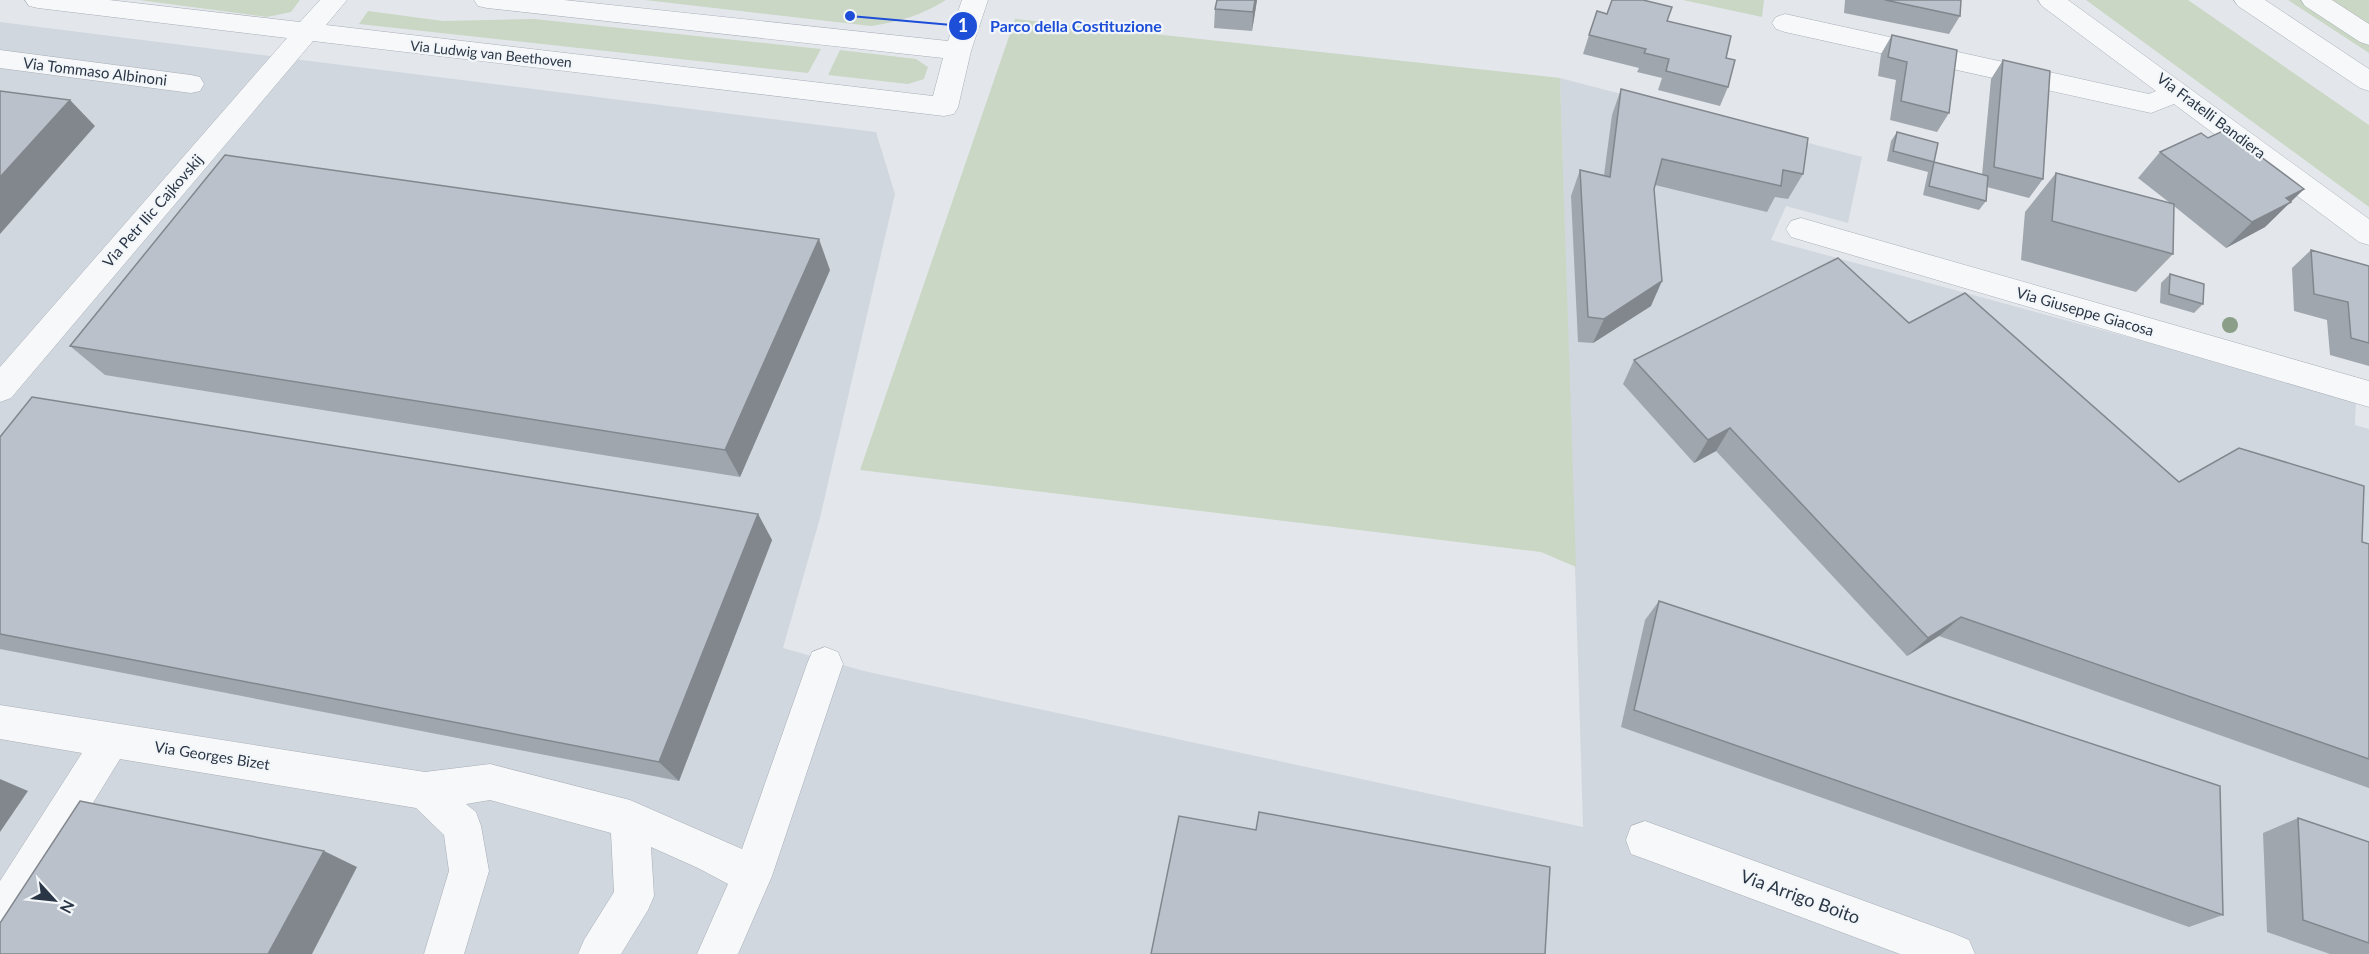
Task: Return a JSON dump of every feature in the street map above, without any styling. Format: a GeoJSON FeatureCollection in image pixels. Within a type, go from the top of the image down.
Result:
{"type":"FeatureCollection","features":[{"type":"Feature","properties":{"kind":"street","name":"Via Ludwig van Beethoven"},"geometry":{"type":"LineString","coordinates":[[38,0],[944,107],[958,51]]}},
{"type":"Feature","properties":{"kind":"street","name":"Via Petr Ilic Cajkovskij"},"geometry":{"type":"LineString","coordinates":[[0,389],[334,0]]}},
{"type":"Feature","properties":{"kind":"street"},"geometry":{"type":"LineString","coordinates":[[487,0],[958,51],[975,0]]}},
{"type":"Feature","properties":{"kind":"street","name":"Via Fratelli Bandiera"},"geometry":{"type":"LineString","coordinates":[[2051,0],[2369,234]]}},
{"type":"Feature","properties":{"kind":"street"},"geometry":{"type":"LineString","coordinates":[[2247,0],[2369,82]]}},
{"type":"Feature","properties":{"kind":"street"},"geometry":{"type":"LineString","coordinates":[[2314,0],[2369,36]]}},
{"type":"Feature","properties":{"kind":"street"},"geometry":{"type":"LineString","coordinates":[[1785,23],[2151,104],[2178,92]]}},
{"type":"Feature","properties":{"kind":"street","name":"Via Tommaso Albinoni"},"geometry":{"type":"LineString","coordinates":[[0,59],[191,84]]}},
{"type":"Feature","properties":{"kind":"street","name":"Via Giuseppe Giacosa"},"geometry":{"type":"LineString","coordinates":[[1801,229],[2369,394]]}},
{"type":"Feature","properties":{"kind":"street"},"geometry":{"type":"LineString","coordinates":[[717,954],[752,876],[825,664]]}},
{"type":"Feature","properties":{"kind":"street","name":"Via Georges Bizet"},"geometry":{"type":"LineString","coordinates":[[0,722],[425,791],[490,782],[630,819],[712,854],[752,876]]}},
{"type":"Feature","properties":{"kind":"street"},"geometry":{"type":"LineString","coordinates":[[0,917],[111,740]]}},
{"type":"Feature","properties":{"kind":"street"},"geometry":{"type":"LineString","coordinates":[[425,791],[462,826],[469,871],[444,954]]}},
{"type":"Feature","properties":{"kind":"street"},"geometry":{"type":"LineString","coordinates":[[598,954],[634,896],[630,819]]}},
{"type":"Feature","properties":{"kind":"street","name":"Via Arrigo Boito"},"geometry":{"type":"LineString","coordinates":[[1645,840],[1955,954]]}},
{"type":"Feature","properties":{"kind":"shaded area"},"geometry":{"type":"Polygon","coordinates":[[[0,22],[876,132],[895,194],[820,518],[783,648],[864,671],[1583,827],[1560,78],[1862,157],[1848,223],[1786,206],[1771,240],[2356,399],[2355,425],[2369,429],[2369,954],[0,954],[0,22]]]}},
{"type":"Feature","properties":{"kind":"green space"},"geometry":{"type":"Polygon","coordinates":[[[139,0],[300,0],[291,12],[267,17],[139,0]]]}},
{"type":"Feature","properties":{"kind":"green space"},"geometry":{"type":"Polygon","coordinates":[[[645,0],[946,0],[910,17],[871,26],[645,0]]]}},
{"type":"Feature","properties":{"kind":"green space"},"geometry":{"type":"Polygon","coordinates":[[[1683,0],[1764,0],[1762,17],[1683,0]]]}},
{"type":"Feature","properties":{"kind":"green space"},"geometry":{"type":"Polygon","coordinates":[[[2086,0],[2188,0],[2369,125],[2369,207],[2086,0]]]}},
{"type":"Feature","properties":{"kind":"green space"},"geometry":{"type":"Polygon","coordinates":[[[2288,0],[2369,0],[2369,53],[2288,0]]]}},
{"type":"Feature","properties":{"kind":"green space"},"geometry":{"type":"Polygon","coordinates":[[[368,11],[443,21],[534,19],[821,49],[808,73],[359,24],[368,11]]]}},
{"type":"Feature","properties":{"kind":"green space"},"geometry":{"type":"Polygon","coordinates":[[[1015,19],[1560,78],[1576,567],[1541,552],[860,470],[1015,19]]]}},
{"type":"Feature","properties":{"kind":"green space"},"geometry":{"type":"Polygon","coordinates":[[[840,50],[916,59],[928,67],[924,79],[908,84],[828,75],[840,50]]]}},
{"type":"Feature","properties":{"kind":"building"},"geometry":{"type":"Polygon","coordinates":[[[1217,0],[1255,0],[1253,12],[1215,9],[1217,0]]]}},
{"type":"Feature","properties":{"kind":"building"},"geometry":{"type":"Polygon","coordinates":[[[1612,0],[1643,0],[1672,7],[1667,21],[1731,36],[1726,58],[1735,60],[1728,87],[1666,71],[1669,59],[1644,53],[1646,49],[1589,35],[1597,11],[1607,14],[1612,0]]]}},
{"type":"Feature","properties":{"kind":"building"},"geometry":{"type":"Polygon","coordinates":[[[1885,0],[1961,0],[1960,16],[1885,0]]]}},
{"type":"Feature","properties":{"kind":"building"},"geometry":{"type":"Polygon","coordinates":[[[1892,35],[1957,50],[1949,113],[1901,101],[1907,62],[1888,57],[1892,35]]]}},
{"type":"Feature","properties":{"kind":"building"},"geometry":{"type":"Polygon","coordinates":[[[2003,60],[2050,71],[2043,179],[1994,167],[2003,60]]]}},
{"type":"Feature","properties":{"kind":"building"},"geometry":{"type":"Polygon","coordinates":[[[1621,89],[1808,138],[1803,174],[1783,170],[1781,186],[1662,159],[1654,189],[1662,281],[1604,319],[1588,317],[1580,170],[1610,177],[1621,89]]]}},
{"type":"Feature","properties":{"kind":"building"},"geometry":{"type":"Polygon","coordinates":[[[0,91],[70,100],[0,177],[0,91]]]}},
{"type":"Feature","properties":{"kind":"building"},"geometry":{"type":"Polygon","coordinates":[[[2225,130],[2304,189],[2286,198],[2291,202],[2252,222],[2160,152],[2201,133],[2208,138],[2225,130]]]}},
{"type":"Feature","properties":{"kind":"building"},"geometry":{"type":"Polygon","coordinates":[[[1897,132],[1938,143],[1934,162],[1893,151],[1897,132]]]}},
{"type":"Feature","properties":{"kind":"building"},"geometry":{"type":"Polygon","coordinates":[[[225,155],[819,239],[725,450],[70,346],[225,155]]]}},
{"type":"Feature","properties":{"kind":"building"},"geometry":{"type":"Polygon","coordinates":[[[1934,162],[1988,176],[1986,201],[1929,186],[1934,162]]]}},
{"type":"Feature","properties":{"kind":"building"},"geometry":{"type":"Polygon","coordinates":[[[2056,173],[2174,204],[2173,254],[2052,221],[2056,173]]]}},
{"type":"Feature","properties":{"kind":"building"},"geometry":{"type":"Polygon","coordinates":[[[2311,250],[2369,266],[2369,343],[2351,338],[2348,302],[2314,294],[2311,250]]]}},
{"type":"Feature","properties":{"kind":"building"},"geometry":{"type":"Polygon","coordinates":[[[1838,258],[1909,323],[1965,293],[2179,482],[2239,448],[2364,486],[2362,542],[2369,544],[2369,759],[1961,617],[1928,638],[1730,428],[1708,440],[1634,360],[1838,258]]]}},
{"type":"Feature","properties":{"kind":"building"},"geometry":{"type":"Polygon","coordinates":[[[2170,274],[2204,284],[2203,304],[2169,294],[2170,274]]]}},
{"type":"Feature","properties":{"kind":"building"},"geometry":{"type":"Polygon","coordinates":[[[32,397],[758,514],[659,762],[0,634],[0,437],[32,397]]]}},
{"type":"Feature","properties":{"kind":"building"},"geometry":{"type":"Polygon","coordinates":[[[1659,601],[2220,786],[2223,915],[1634,710],[1659,601]]]}},
{"type":"Feature","properties":{"kind":"building"},"geometry":{"type":"Polygon","coordinates":[[[80,801],[324,851],[268,954],[0,954],[0,923],[80,801]]]}},
{"type":"Feature","properties":{"kind":"building"},"geometry":{"type":"Polygon","coordinates":[[[1259,812],[1550,867],[1545,954],[1151,954],[1179,816],[1256,830],[1259,812]]]}},
{"type":"Feature","properties":{"kind":"building"},"geometry":{"type":"Polygon","coordinates":[[[2298,818],[2369,842],[2369,943],[2303,920],[2298,818]]]}},
{"type":"Feature","properties":{"kind":"place","name":"Parco della Costituzione"},"geometry":{"type":"Point","coordinates":[850,16]}}]}
